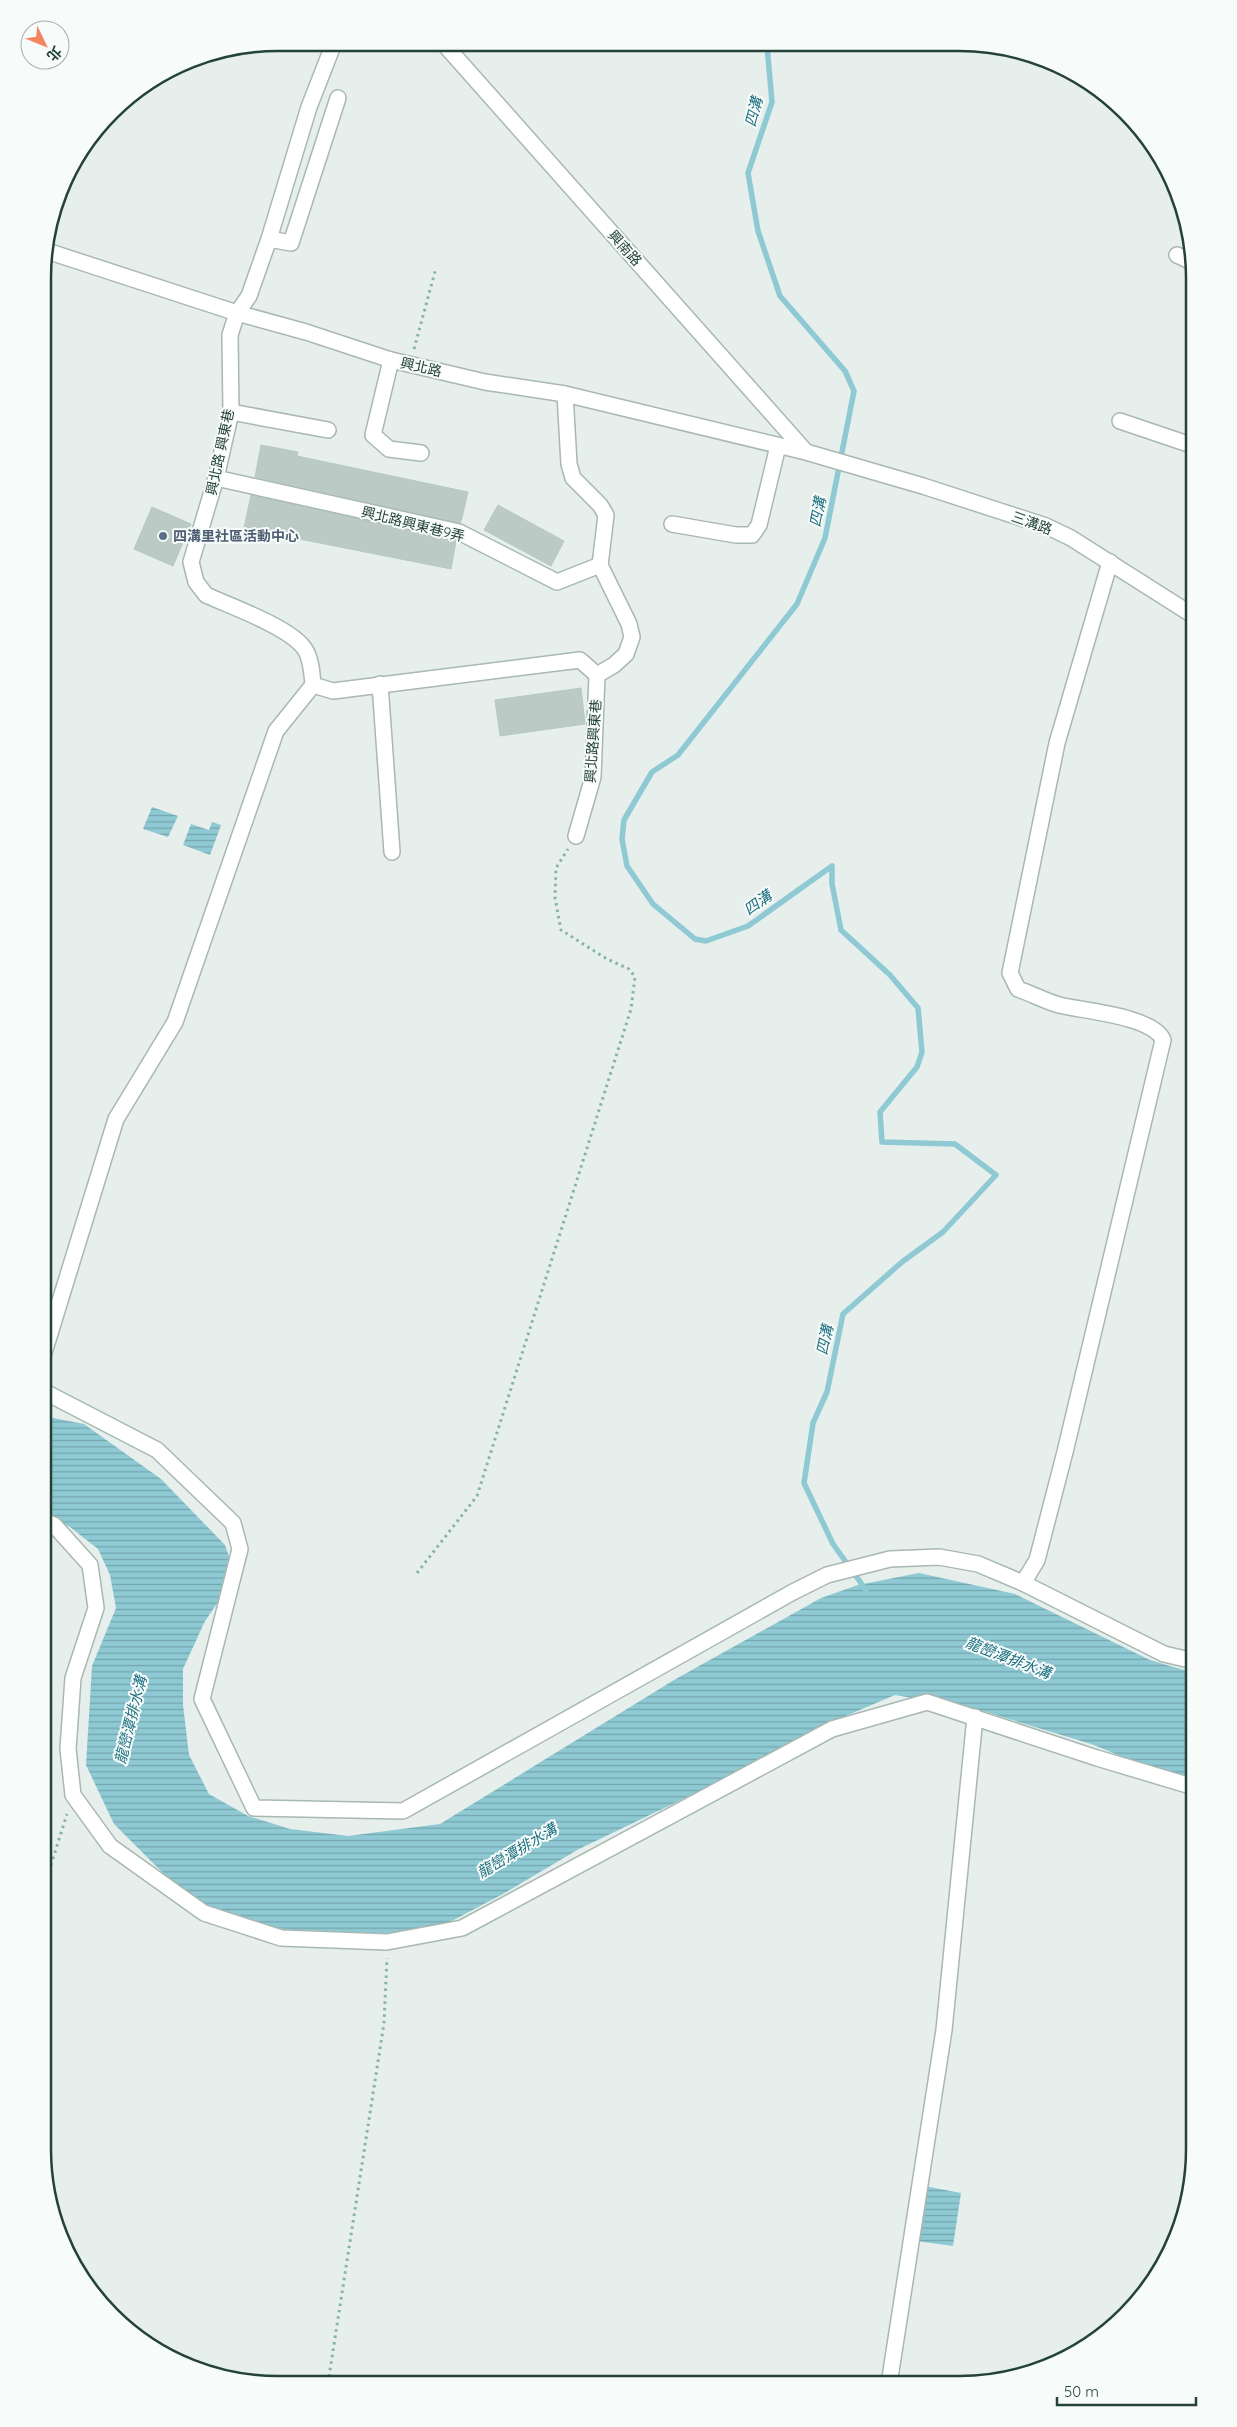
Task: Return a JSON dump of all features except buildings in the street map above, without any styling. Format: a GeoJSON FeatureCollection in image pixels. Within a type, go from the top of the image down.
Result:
{"type":"FeatureCollection","features":[{"type":"Feature","properties":{"kind":"street","name":"興北路 興東巷"},"geometry":{"type":"LineString","coordinates":[[313,685],[312,670],[305,648],[290,635],[206,594],[196,582],[191,562],[216,478],[231,412],[230,335],[237,314],[249,296],[269,239],[309,107],[331,51]]}},
{"type":"Feature","properties":{"kind":"street","name":"興南路"},"geometry":{"type":"LineString","coordinates":[[450,51],[806,452]]}},
{"type":"Feature","properties":{"kind":"street"},"geometry":{"type":"LineString","coordinates":[[269,239],[291,242],[338,98]]}},
{"type":"Feature","properties":{"kind":"street","name":"興北路"},"geometry":{"type":"LineString","coordinates":[[53,253],[237,314],[306,332],[391,360],[485,382],[565,394],[806,452]]}},
{"type":"Feature","properties":{"kind":"street"},"geometry":{"type":"LineString","coordinates":[[1177,255],[1185,259]]}},
{"type":"Feature","properties":{"kind":"street"},"geometry":{"type":"LineString","coordinates":[[391,360],[373,435],[389,449],[421,453]]}},
{"type":"Feature","properties":{"kind":"street"},"geometry":{"type":"LineString","coordinates":[[51,1330],[116,1119],[176,1022],[276,730],[313,685],[334,691],[580,660],[597,675],[614,665],[626,654],[632,637],[629,624],[600,565],[606,515],[600,505],[573,478],[569,464],[565,394]]}},
{"type":"Feature","properties":{"kind":"street"},"geometry":{"type":"LineString","coordinates":[[231,412],[328,430]]}},
{"type":"Feature","properties":{"kind":"street"},"geometry":{"type":"LineString","coordinates":[[1120,421],[1186,443]]}},
{"type":"Feature","properties":{"kind":"street"},"geometry":{"type":"LineString","coordinates":[[672,524],[736,535],[752,535],[759,525],[778,446]]}},
{"type":"Feature","properties":{"kind":"street","name":"三溝路"},"geometry":{"type":"LineString","coordinates":[[806,452],[1046,526],[1186,608]]}},
{"type":"Feature","properties":{"kind":"street","name":"興北路興東巷9弄"},"geometry":{"type":"LineString","coordinates":[[216,478],[458,532],[557,582],[600,565]]}},
{"type":"Feature","properties":{"kind":"street"},"geometry":{"type":"LineString","coordinates":[[1023,1583],[1037,1560],[1065,1452],[1163,1040],[1160,1033],[1144,1025],[1111,1015],[1057,1004],[1018,989],[1010,973],[1057,743],[1110,562]]}},
{"type":"Feature","properties":{"kind":"street","name":"興北路興東巷"},"geometry":{"type":"LineString","coordinates":[[576,836],[593,777],[597,675]]}},
{"type":"Feature","properties":{"kind":"street"},"geometry":{"type":"LineString","coordinates":[[380,684],[392,852]]}},
{"type":"Feature","properties":{"kind":"street"},"geometry":{"type":"LineString","coordinates":[[51,1395],[157,1450],[233,1523],[240,1548],[202,1700],[254,1808],[403,1810],[827,1575],[890,1559],[939,1557],[978,1564],[1023,1583],[1164,1654],[1186,1659]]}},
{"type":"Feature","properties":{"kind":"street"},"geometry":{"type":"LineString","coordinates":[[51,1524],[90,1565],[96,1608],[73,1678],[68,1749],[72,1795],[110,1846],[204,1913],[280,1938],[387,1942],[462,1928],[832,1729],[927,1702],[1097,1758],[1186,1785]]}},
{"type":"Feature","properties":{"kind":"street"},"geometry":{"type":"LineString","coordinates":[[891,2376],[944,2030],[976,1717]]}},
{"type":"Feature","properties":{"kind":"path"},"geometry":{"type":"LineString","coordinates":[[410,364],[436,268]]}},
{"type":"Feature","properties":{"kind":"path"},"geometry":{"type":"LineString","coordinates":[[417,1573],[477,1496],[631,1009],[635,977],[629,969],[607,959],[561,930],[555,898],[556,868],[576,836]]}},
{"type":"Feature","properties":{"kind":"path"},"geometry":{"type":"LineString","coordinates":[[51,1864],[72,1795]]}},
{"type":"Feature","properties":{"kind":"path"},"geometry":{"type":"LineString","coordinates":[[329,2376],[384,2022],[387,1942]]}},
{"type":"Feature","properties":{"kind":"water"},"geometry":{"type":"Polygon","coordinates":[[[152,807],[178,816],[168,837],[143,829],[152,807]]]}},
{"type":"Feature","properties":{"kind":"water"},"geometry":{"type":"Polygon","coordinates":[[[212,822],[221,825],[210,855],[183,845],[191,824],[209,830],[212,822]]]}},
{"type":"Feature","properties":{"kind":"water","name":"龍巒潭排水溝"},"geometry":{"type":"Polygon","coordinates":[[[51,1418],[84,1424],[161,1479],[225,1545],[236,1576],[205,1621],[183,1669],[183,1705],[189,1755],[209,1794],[248,1816],[290,1829],[348,1836],[440,1824],[674,1680],[821,1598],[858,1585],[919,1573],[1015,1594],[1150,1660],[1186,1671],[1186,1775],[1160,1772],[1091,1744],[976,1709],[895,1695],[841,1718],[708,1787],[579,1849],[503,1894],[446,1924],[400,1937],[318,1933],[242,1924],[197,1901],[173,1883],[114,1824],[86,1765],[92,1666],[116,1608],[110,1575],[98,1549],[70,1527],[51,1518],[51,1418]]]}},
{"type":"Feature","properties":{"kind":"water"},"geometry":{"type":"Polygon","coordinates":[[[924,2186],[961,2193],[953,2246],[916,2241],[924,2186]]]}},
{"type":"Feature","properties":{"kind":"waterway","name":"四溝"},"geometry":{"type":"LineString","coordinates":[[767,51],[772,102],[748,173],[758,231],[780,296],[845,371],[854,391],[825,538],[797,604],[678,755],[652,772],[624,820],[622,839],[627,866],[653,904],[695,939],[706,941],[748,926],[832,866],[832,884],[841,930],[890,975],[918,1008],[922,1052],[917,1067],[880,1112],[882,1142],[955,1144],[996,1175],[943,1232],[902,1262],[843,1314],[827,1392],[813,1423],[804,1483],[833,1544],[866,1590]]}},
{"type":"Feature","properties":{"kind":"place","name":"四溝里社區活動中心"},"geometry":{"type":"Point","coordinates":[163,536]}}]}
